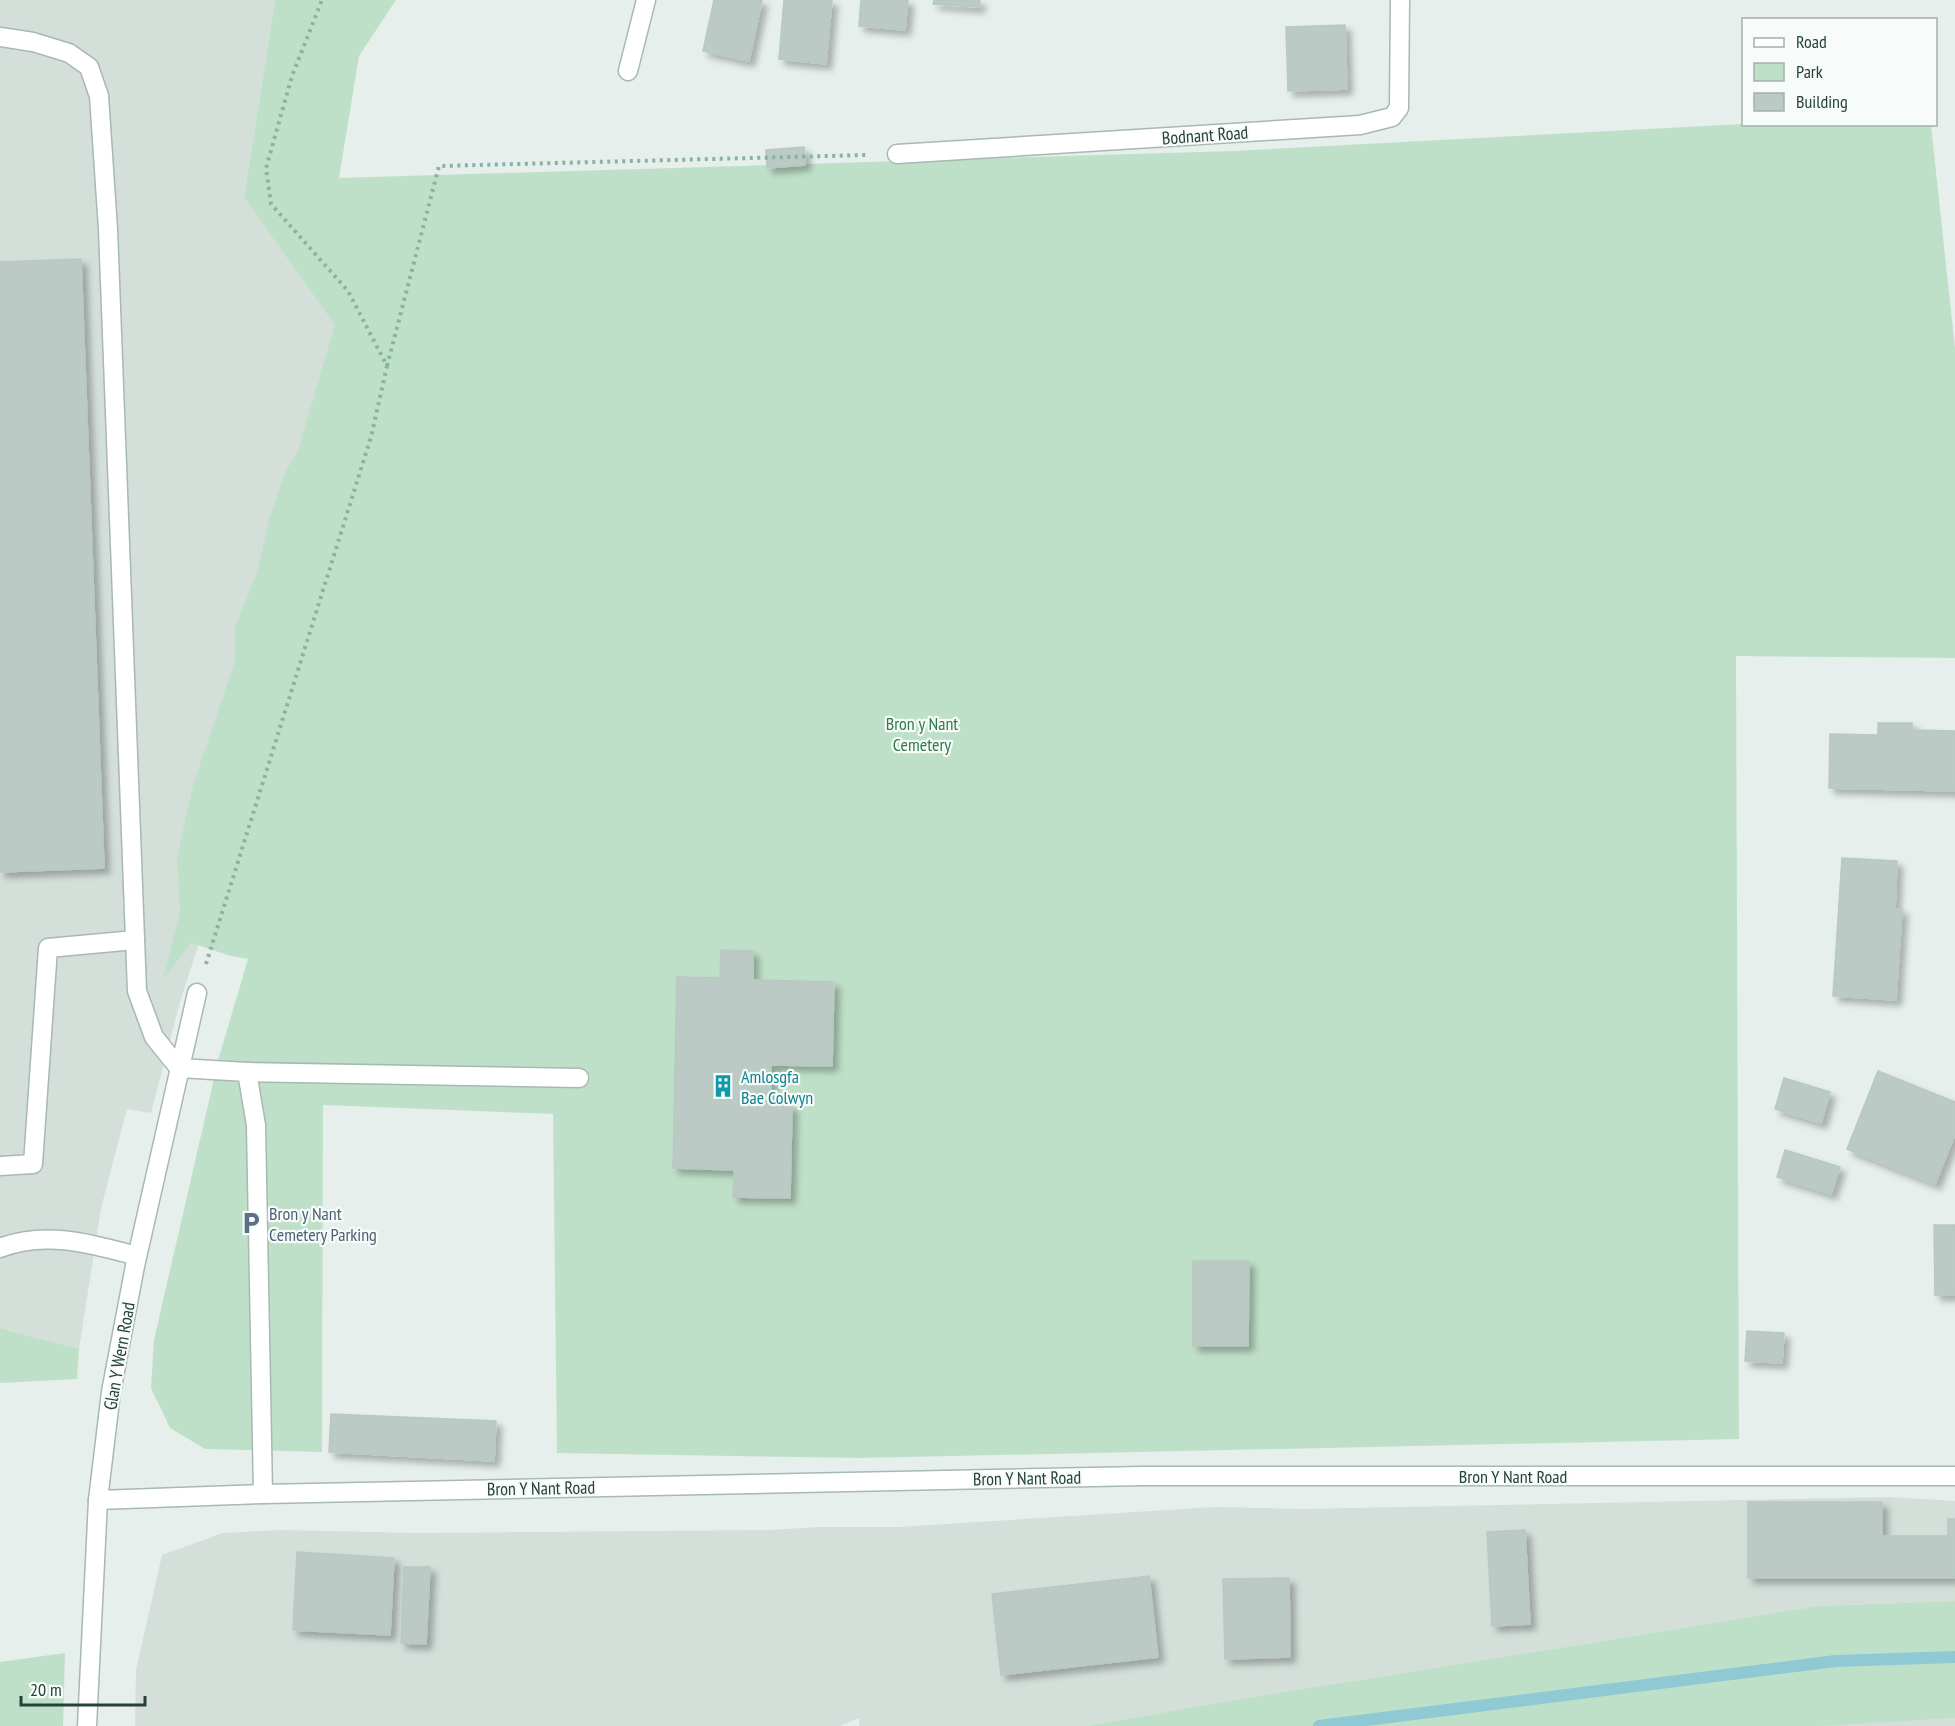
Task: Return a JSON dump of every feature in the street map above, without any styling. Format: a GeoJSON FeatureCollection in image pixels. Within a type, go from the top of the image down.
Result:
{"type":"FeatureCollection","features":[{"type":"Feature","properties":{"kind":"street"},"geometry":{"type":"LineString","coordinates":[[628,71],[646,0]]}},
{"type":"Feature","properties":{"kind":"street","name":"Bodnant Road"},"geometry":{"type":"LineString","coordinates":[[897,154],[1360,125],[1392,117],[1399,108],[1400,0]]}},
{"type":"Feature","properties":{"kind":"street"},"geometry":{"type":"LineString","coordinates":[[0,37],[33,42],[69,53],[89,67],[99,96],[108,229],[137,991],[154,1037],[178,1068],[247,1072],[579,1078]]}},
{"type":"Feature","properties":{"kind":"street"},"geometry":{"type":"LineString","coordinates":[[0,1166],[33,1164],[48,948],[135,940]]}},
{"type":"Feature","properties":{"kind":"street","name":"Glan Y Wern Road"},"geometry":{"type":"LineString","coordinates":[[87,1726],[98,1500],[111,1392],[137,1256],[178,1068],[197,993]]}},
{"type":"Feature","properties":{"kind":"street"},"geometry":{"type":"LineString","coordinates":[[247,1072],[256,1125],[262,1494]]}},
{"type":"Feature","properties":{"kind":"street"},"geometry":{"type":"LineString","coordinates":[[0,1248],[45,1238],[86,1242],[137,1256]]}},
{"type":"Feature","properties":{"kind":"street","name":"Bron Y Nant Road"},"geometry":{"type":"LineString","coordinates":[[98,1500],[262,1494],[1143,1476],[1955,1476]]}},
{"type":"Feature","properties":{"kind":"path"},"geometry":{"type":"LineString","coordinates":[[322,0],[292,76],[266,168],[272,204],[348,291],[387,366]]}},
{"type":"Feature","properties":{"kind":"path"},"geometry":{"type":"LineString","coordinates":[[197,993],[367,448],[439,166],[897,154]]}},
{"type":"Feature","properties":{"kind":"shaded area"},"geometry":{"type":"Polygon","coordinates":[[[0,0],[275,0],[244,198],[352,348],[201,937],[180,1002],[151,1113],[127,1109],[101,1208],[79,1349],[0,1328],[0,0]]]}},
{"type":"Feature","properties":{"kind":"shaded area"},"geometry":{"type":"Polygon","coordinates":[[[1888,1497],[1955,1501],[1955,1601],[1818,1606],[1085,1726],[859,1726],[859,1718],[840,1726],[135,1726],[136,1670],[162,1555],[223,1533],[281,1530],[418,1533],[770,1530],[820,1527],[899,1527],[1215,1507],[1304,1509],[1888,1497]]]}},
{"type":"Feature","properties":{"kind":"shaded area"},"geometry":{"type":"Polygon","coordinates":[[[1955,1718],[1955,1726],[1823,1726],[1845,1724],[1955,1718]]]}},
{"type":"Feature","properties":{"kind":"green space","name":"Bron y Nant Cemetery"},"geometry":{"type":"Polygon","coordinates":[[[275,0],[396,0],[359,56],[339,178],[1234,151],[1742,124],[1742,126],[1931,126],[1955,348],[1955,658],[1736,656],[1739,1439],[860,1458],[557,1453],[553,1114],[323,1105],[322,1452],[205,1449],[170,1428],[151,1388],[154,1340],[219,1057],[248,959],[191,943],[163,979],[180,912],[177,858],[193,785],[235,661],[235,627],[257,573],[270,517],[285,472],[297,453],[335,325],[244,198],[275,0]]]}},
{"type":"Feature","properties":{"kind":"green space"},"geometry":{"type":"Polygon","coordinates":[[[0,1328],[79,1349],[77,1379],[0,1383],[0,1328]]]}},
{"type":"Feature","properties":{"kind":"green space"},"geometry":{"type":"Polygon","coordinates":[[[1955,1601],[1955,1718],[1823,1726],[1085,1726],[1818,1606],[1955,1601]]]}},
{"type":"Feature","properties":{"kind":"green space"},"geometry":{"type":"Polygon","coordinates":[[[65,1653],[63,1726],[0,1726],[0,1662],[65,1653]]]}},
{"type":"Feature","properties":{"kind":"building"},"geometry":{"type":"Polygon","coordinates":[[[714,0],[762,0],[749,61],[703,51],[714,0]]]}},
{"type":"Feature","properties":{"kind":"building"},"geometry":{"type":"Polygon","coordinates":[[[784,0],[832,0],[826,64],[779,59],[784,0]]]}},
{"type":"Feature","properties":{"kind":"building"},"geometry":{"type":"Polygon","coordinates":[[[861,0],[908,0],[905,30],[859,26],[861,0]]]}},
{"type":"Feature","properties":{"kind":"building"},"geometry":{"type":"Polygon","coordinates":[[[934,0],[980,0],[979,7],[933,4],[934,0]]]}},
{"type":"Feature","properties":{"kind":"building"},"geometry":{"type":"Polygon","coordinates":[[[1345,25],[1347,89],[1288,91],[1286,27],[1345,25]]]}},
{"type":"Feature","properties":{"kind":"building"},"geometry":{"type":"Polygon","coordinates":[[[804,147],[805,165],[767,168],[766,150],[804,147]]]}},
{"type":"Feature","properties":{"kind":"building"},"geometry":{"type":"Polygon","coordinates":[[[81,259],[104,868],[0,872],[0,262],[81,259]]]}},
{"type":"Feature","properties":{"kind":"building"},"geometry":{"type":"Polygon","coordinates":[[[1878,723],[1912,723],[1912,730],[1955,731],[1955,791],[1829,788],[1830,734],[1878,735],[1878,723]]]}},
{"type":"Feature","properties":{"kind":"building"},"geometry":{"type":"Polygon","coordinates":[[[1842,858],[1897,861],[1895,909],[1902,909],[1896,1000],[1833,996],[1842,858]]]}},
{"type":"Feature","properties":{"kind":"building","name":"Amlosgfa Bae Colwyn"},"geometry":{"type":"Polygon","coordinates":[[[721,950],[753,951],[753,980],[834,982],[832,1066],[771,1065],[771,1105],[792,1106],[790,1198],[733,1197],[734,1170],[673,1168],[677,977],[720,978],[721,950]]]}},
{"type":"Feature","properties":{"kind":"building"},"geometry":{"type":"Polygon","coordinates":[[[1878,1071],[1955,1102],[1955,1134],[1935,1184],[1847,1149],[1878,1071]]]}},
{"type":"Feature","properties":{"kind":"building"},"geometry":{"type":"Polygon","coordinates":[[[1784,1078],[1830,1092],[1821,1123],[1775,1109],[1784,1078]]]}},
{"type":"Feature","properties":{"kind":"building"},"geometry":{"type":"Polygon","coordinates":[[[1785,1150],[1840,1167],[1831,1194],[1777,1177],[1785,1150]]]}},
{"type":"Feature","properties":{"kind":"building"},"geometry":{"type":"Polygon","coordinates":[[[1934,1225],[1955,1225],[1955,1295],[1935,1295],[1934,1225]]]}},
{"type":"Feature","properties":{"kind":"building"},"geometry":{"type":"Polygon","coordinates":[[[1193,1261],[1249,1261],[1248,1346],[1193,1346],[1193,1261]]]}},
{"type":"Feature","properties":{"kind":"building"},"geometry":{"type":"Polygon","coordinates":[[[1747,1331],[1784,1333],[1782,1363],[1745,1361],[1747,1331]]]}},
{"type":"Feature","properties":{"kind":"building"},"geometry":{"type":"Polygon","coordinates":[[[331,1414],[496,1421],[494,1461],[329,1452],[331,1414]]]}},
{"type":"Feature","properties":{"kind":"building"},"geometry":{"type":"Polygon","coordinates":[[[1748,1502],[1882,1502],[1882,1536],[1948,1536],[1948,1519],[1955,1519],[1955,1578],[1748,1578],[1748,1502]]]}},
{"type":"Feature","properties":{"kind":"building"},"geometry":{"type":"Polygon","coordinates":[[[1525,1530],[1530,1624],[1492,1626],[1487,1532],[1525,1530]]]}},
{"type":"Feature","properties":{"kind":"building"},"geometry":{"type":"Polygon","coordinates":[[[297,1552],[394,1558],[390,1635],[293,1630],[297,1552]]]}},
{"type":"Feature","properties":{"kind":"building"},"geometry":{"type":"Polygon","coordinates":[[[404,1567],[430,1567],[426,1644],[401,1643],[404,1567]]]}},
{"type":"Feature","properties":{"kind":"building"},"geometry":{"type":"Polygon","coordinates":[[[1149,1576],[1158,1657],[1001,1675],[992,1594],[1149,1576]]]}},
{"type":"Feature","properties":{"kind":"building"},"geometry":{"type":"Polygon","coordinates":[[[1289,1578],[1290,1657],[1225,1659],[1223,1579],[1289,1578]]]}},
{"type":"Feature","properties":{"kind":"waterway"},"geometry":{"type":"LineString","coordinates":[[1319,1726],[1836,1661],[1955,1657]]}},
{"type":"Feature","properties":{"kind":"place","name":"Amlosgfa Bae Colwyn"},"geometry":{"type":"Point","coordinates":[723,1086]}},
{"type":"Feature","properties":{"kind":"place","name":"Bron y Nant Cemetery Parking"},"geometry":{"type":"Point","coordinates":[251,1223]}}]}
